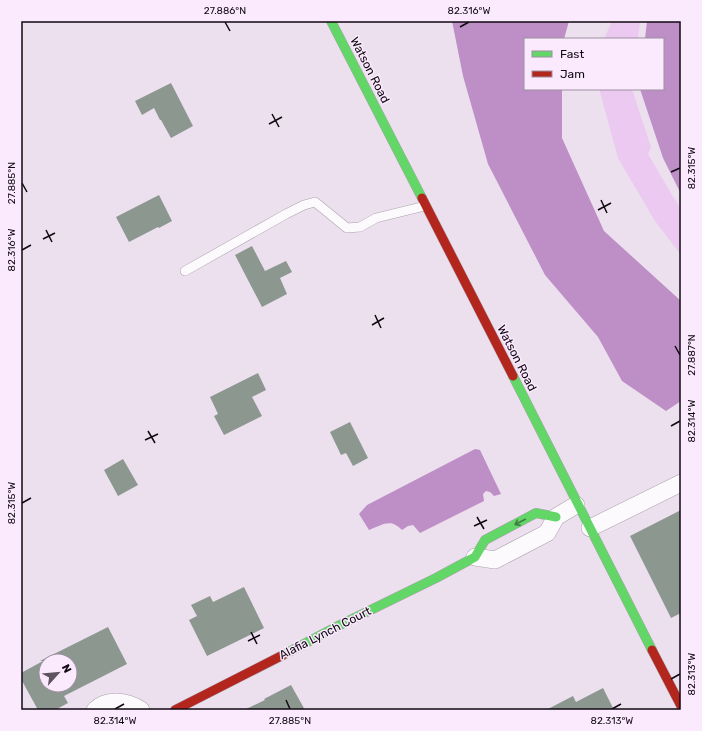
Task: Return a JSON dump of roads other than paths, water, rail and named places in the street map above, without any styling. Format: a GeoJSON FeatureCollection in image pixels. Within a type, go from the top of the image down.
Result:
{"type":"FeatureCollection","features":[{"type":"Feature","properties":{"kind":"street","name":"Watson Road"},"geometry":{"type":"LineString","coordinates":[[331,21],[681,706]]}},
{"type":"Feature","properties":{"kind":"street"},"geometry":{"type":"LineString","coordinates":[[590,528],[681,483]]}},
{"type":"Feature","properties":{"kind":"street"},"geometry":{"type":"LineString","coordinates":[[556,517],[536,513],[485,540],[475,557],[495,560],[547,533],[556,517],[576,505]]}},
{"type":"Feature","properties":{"kind":"street","name":"Alafia Lynch Court"},"geometry":{"type":"LineString","coordinates":[[175,710],[475,557]]}},
{"type":"Feature","properties":{"kind":"street"},"geometry":{"type":"LineString","coordinates":[[95,710],[110,703],[122,702],[134,705],[141,710]]}},
{"type":"Feature","properties":{"kind":"lane"},"geometry":{"type":"LineString","coordinates":[[185,271],[286,214],[314,202],[347,228],[360,228],[376,218],[425,206]]}}]}
